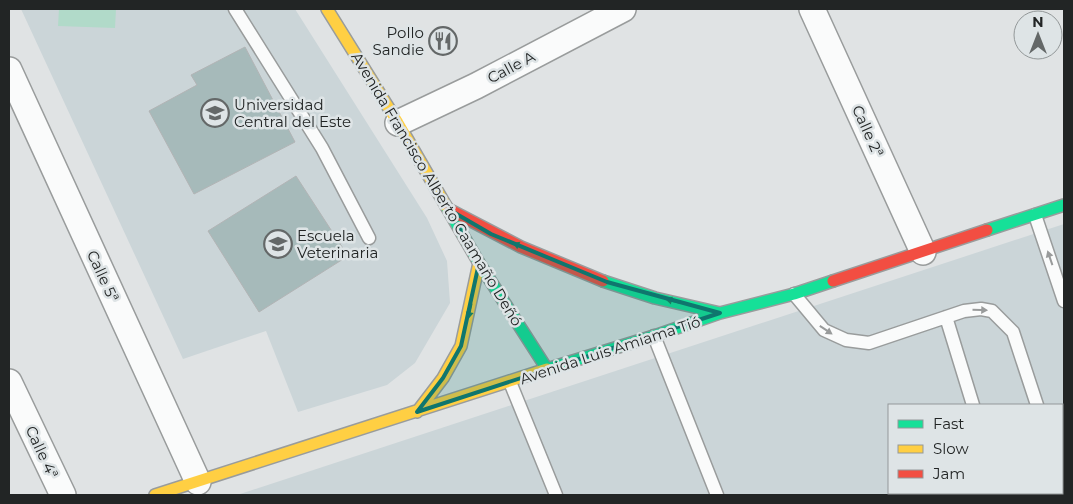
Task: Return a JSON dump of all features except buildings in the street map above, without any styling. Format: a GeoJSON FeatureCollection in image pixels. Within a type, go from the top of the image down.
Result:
{"type":"FeatureCollection","features":[{"type":"Feature","properties":{"kind":"main road","name":"Avenida Francisco Alberto Caamaño Deñó"},"geometry":{"type":"LineString","coordinates":[[327,9],[398,122],[479,263],[547,369]]}},
{"type":"Feature","properties":{"kind":"main road","name":"Avenida Luis Amiama Tió"},"geometry":{"type":"LineString","coordinates":[[155,495],[654,336],[720,313],[794,294],[1064,205]]}},
{"type":"Feature","properties":{"kind":"main road"},"geometry":{"type":"LineString","coordinates":[[448,209],[491,234],[607,282],[646,295],[720,313]]}},
{"type":"Feature","properties":{"kind":"main road"},"geometry":{"type":"LineString","coordinates":[[417,412],[443,378],[461,346],[479,263]]}},
{"type":"Feature","properties":{"kind":"street","name":"Calle A"},"geometry":{"type":"LineString","coordinates":[[398,122],[476,86],[623,9]]}},
{"type":"Feature","properties":{"kind":"street","name":"Calle 2ª"},"geometry":{"type":"LineString","coordinates":[[812,9],[923,252]]}},
{"type":"Feature","properties":{"kind":"street","name":"Calle 5ª"},"geometry":{"type":"LineString","coordinates":[[9,70],[198,482]]}},
{"type":"Feature","properties":{"kind":"street","name":"Calle 4ª"},"geometry":{"type":"LineString","coordinates":[[9,382],[63,495]]}},
{"type":"Feature","properties":{"kind":"lane"},"geometry":{"type":"LineString","coordinates":[[235,9],[322,148],[369,238]]}},
{"type":"Feature","properties":{"kind":"lane"},"geometry":{"type":"LineString","coordinates":[[1035,215],[1064,301]]}},
{"type":"Feature","properties":{"kind":"lane"},"geometry":{"type":"LineString","coordinates":[[794,294],[824,330],[846,340],[869,343],[964,311],[981,309],[992,311],[1013,332],[1038,404]]}},
{"type":"Feature","properties":{"kind":"lane"},"geometry":{"type":"LineString","coordinates":[[946,317],[973,404]]}},
{"type":"Feature","properties":{"kind":"lane"},"geometry":{"type":"LineString","coordinates":[[654,336],[717,495]]}},
{"type":"Feature","properties":{"kind":"lane"},"geometry":{"type":"LineString","coordinates":[[510,382],[556,495]]}},
{"type":"Feature","properties":{"kind":"highlighted area"},"geometry":{"type":"Polygon","coordinates":[[[448,209],[491,234],[607,282],[720,313],[417,412],[443,378],[461,346],[479,263],[448,209]]]}},
{"type":"Feature","properties":{"kind":"shaded area","name":"Universidad Central del Este"},"geometry":{"type":"Polygon","coordinates":[[[21,9],[295,9],[427,218],[447,261],[450,303],[415,363],[387,385],[298,412],[266,331],[183,359],[21,9]]]}},
{"type":"Feature","properties":{"kind":"shaded area"},"geometry":{"type":"Polygon","coordinates":[[[1064,224],[1064,495],[237,495],[1064,224]]]}},
{"type":"Feature","properties":{"kind":"green space"},"geometry":{"type":"Polygon","coordinates":[[[59,9],[116,9],[115,28],[58,26],[59,9]]]}},
{"type":"Feature","properties":{"kind":"traffic: fast"},"geometry":{"type":"LineString","coordinates":[[987,230],[1064,205]]}},
{"type":"Feature","properties":{"kind":"traffic: fast"},"geometry":{"type":"LineString","coordinates":[[446,206],[479,263],[547,369],[654,336],[720,313],[794,294],[833,281]]}},
{"type":"Feature","properties":{"kind":"traffic: fast"},"geometry":{"type":"LineString","coordinates":[[603,281],[655,298],[720,313]]}},
{"type":"Feature","properties":{"kind":"traffic: slow"},"geometry":{"type":"LineString","coordinates":[[327,9],[398,123],[446,206]]}},
{"type":"Feature","properties":{"kind":"traffic: slow"},"geometry":{"type":"LineString","coordinates":[[417,412],[443,378],[461,346],[479,263]]}},
{"type":"Feature","properties":{"kind":"traffic: slow"},"geometry":{"type":"LineString","coordinates":[[155,495],[547,369]]}},
{"type":"Feature","properties":{"kind":"traffic: jam"},"geometry":{"type":"LineString","coordinates":[[450,210],[521,247],[603,281]]}},
{"type":"Feature","properties":{"kind":"traffic: jam"},"geometry":{"type":"LineString","coordinates":[[833,281],[987,230]]}},
{"type":"Feature","properties":{"kind":"place","name":"Pollo Sandie"},"geometry":{"type":"Point","coordinates":[443,41]}},
{"type":"Feature","properties":{"kind":"place","name":"Universidad Central del Este"},"geometry":{"type":"Point","coordinates":[215,113]}},
{"type":"Feature","properties":{"kind":"place","name":"Escuela Veterinaria"},"geometry":{"type":"Point","coordinates":[278,244]}}]}
